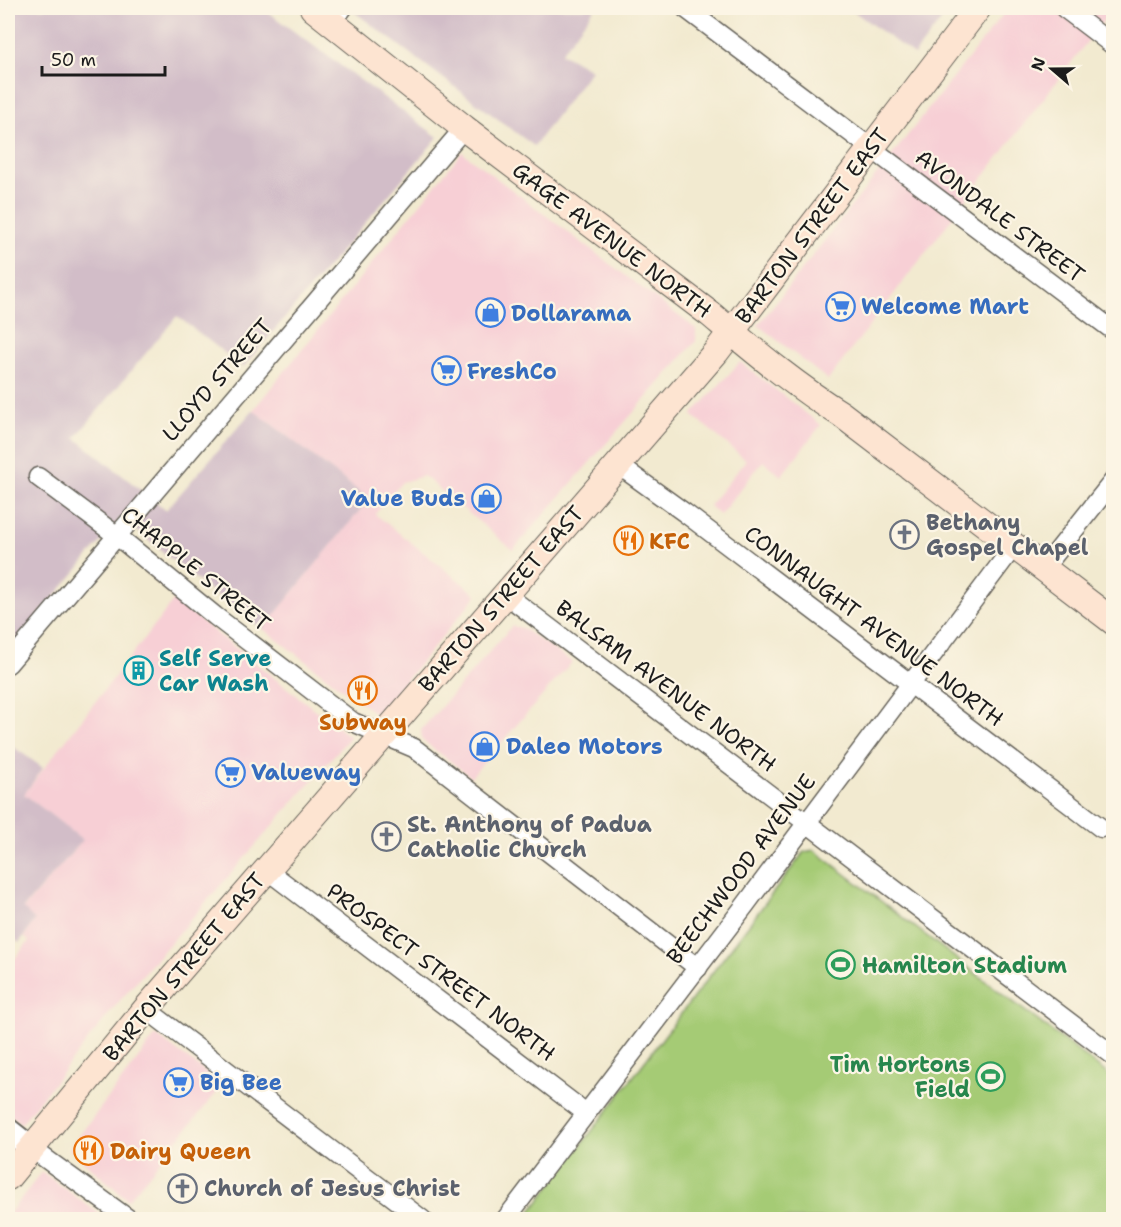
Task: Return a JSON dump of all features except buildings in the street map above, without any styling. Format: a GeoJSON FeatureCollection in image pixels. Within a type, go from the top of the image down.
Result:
{"type":"FeatureCollection","features":[{"type":"Feature","properties":{"kind":"main road","name":"BARTON STREET EAST"},"geometry":{"type":"LineString","coordinates":[[8,1177],[146,1009],[731,332],[978,8]]}},
{"type":"Feature","properties":{"kind":"main road","name":"GAGE AVENUE NORTH"},"geometry":{"type":"LineString","coordinates":[[329,12],[464,128],[816,399],[841,414],[1113,622]]}},
{"type":"Feature","properties":{"kind":"street","name":"AVONDALE STREET"},"geometry":{"type":"LineString","coordinates":[[685,8],[1113,331]]}},
{"type":"Feature","properties":{"kind":"street"},"geometry":{"type":"LineString","coordinates":[[1064,8],[1113,46]]}},
{"type":"Feature","properties":{"kind":"street","name":"LLOYD STREET"},"geometry":{"type":"LineString","coordinates":[[8,664],[464,128]]}},
{"type":"Feature","properties":{"kind":"street","name":"CONNAUGHT AVENUE NORTH"},"geometry":{"type":"LineString","coordinates":[[617,464],[1101,828]]}},
{"type":"Feature","properties":{"kind":"street","name":"CHAPPLE STREET"},"geometry":{"type":"LineString","coordinates":[[38,477],[116,535],[215,616],[353,722],[414,748],[698,968]]}},
{"type":"Feature","properties":{"kind":"street"},"geometry":{"type":"LineString","coordinates":[[1044,568],[1113,480]]}},
{"type":"Feature","properties":{"kind":"street","name":"BEECHWOOD AVENUE"},"geometry":{"type":"LineString","coordinates":[[505,1220],[698,968],[1014,546]]}},
{"type":"Feature","properties":{"kind":"street","name":"BALSAM AVENUE NORTH"},"geometry":{"type":"LineString","coordinates":[[505,594],[1113,1056]]}},
{"type":"Feature","properties":{"kind":"street","name":"PROSPECT STREET NORTH"},"geometry":{"type":"LineString","coordinates":[[267,870],[586,1113]]}},
{"type":"Feature","properties":{"kind":"street"},"geometry":{"type":"LineString","coordinates":[[146,1009],[423,1220]]}},
{"type":"Feature","properties":{"kind":"street"},"geometry":{"type":"LineString","coordinates":[[8,1130],[130,1220]]}},
{"type":"Feature","properties":{"kind":"shaded area"},"geometry":{"type":"Polygon","coordinates":[[[8,8],[262,8],[438,137],[243,367],[177,316],[75,438],[166,510],[253,410],[369,499],[263,629],[212,592],[121,518],[8,652],[8,8]]]}},
{"type":"Feature","properties":{"kind":"shaded area"},"geometry":{"type":"Polygon","coordinates":[[[349,8],[595,8],[561,53],[591,70],[534,146],[349,8]]]}},
{"type":"Feature","properties":{"kind":"shaded area"},"geometry":{"type":"Polygon","coordinates":[[[849,8],[951,8],[914,55],[849,8]]]}},
{"type":"Feature","properties":{"kind":"shaded area"},"geometry":{"type":"Polygon","coordinates":[[[1008,8],[1113,8],[828,380],[758,325],[1008,8]]]}},
{"type":"Feature","properties":{"kind":"shaded area"},"geometry":{"type":"Polygon","coordinates":[[[462,152],[696,329],[696,341],[513,550],[424,476],[402,482],[375,514],[477,595],[377,715],[263,629],[369,499],[253,410],[462,152]]]}},
{"type":"Feature","properties":{"kind":"shaded area"},"geometry":{"type":"Polygon","coordinates":[[[740,362],[821,425],[781,476],[763,461],[720,515],[709,506],[746,460],[692,415],[740,362]]]}},
{"type":"Feature","properties":{"kind":"shaded area"},"geometry":{"type":"Polygon","coordinates":[[[174,600],[350,737],[116,1005],[21,1124],[8,1113],[8,967],[29,941],[24,937],[35,920],[23,909],[83,840],[24,794],[174,600]]]}},
{"type":"Feature","properties":{"kind":"shaded area"},"geometry":{"type":"Polygon","coordinates":[[[512,626],[522,628],[572,662],[471,777],[422,740],[421,730],[512,626]]]}},
{"type":"Feature","properties":{"kind":"shaded area"},"geometry":{"type":"Polygon","coordinates":[[[8,743],[43,768],[24,794],[83,840],[23,908],[35,920],[19,943],[8,934],[8,743]]]}},
{"type":"Feature","properties":{"kind":"shaded area"},"geometry":{"type":"Polygon","coordinates":[[[156,1035],[223,1085],[128,1200],[69,1149],[156,1035]]]}},
{"type":"Feature","properties":{"kind":"shaded area"},"geometry":{"type":"Polygon","coordinates":[[[42,1172],[106,1219],[8,1219],[8,1215],[42,1172]]]}},
{"type":"Feature","properties":{"kind":"green space","name":"Hamilton Stadium"},"geometry":{"type":"Polygon","coordinates":[[[814,850],[1113,1078],[1113,1219],[525,1219],[804,852],[814,850]]]}},
{"type":"Feature","properties":{"kind":"place","name":"Welcome Mart"},"geometry":{"type":"Point","coordinates":[840,306]}},
{"type":"Feature","properties":{"kind":"place","name":"Dollarama"},"geometry":{"type":"Point","coordinates":[490,313]}},
{"type":"Feature","properties":{"kind":"place","name":"FreshCo"},"geometry":{"type":"Point","coordinates":[446,371]}},
{"type":"Feature","properties":{"kind":"place","name":"Value Buds"},"geometry":{"type":"Point","coordinates":[486,498]}},
{"type":"Feature","properties":{"kind":"place","name":"Bethany Gospel Chapel"},"geometry":{"type":"Point","coordinates":[905,535]}},
{"type":"Feature","properties":{"kind":"place","name":"KFC"},"geometry":{"type":"Point","coordinates":[628,541]}},
{"type":"Feature","properties":{"kind":"place","name":"Self Serve Car Wash"},"geometry":{"type":"Point","coordinates":[138,671]}},
{"type":"Feature","properties":{"kind":"place","name":"Subway"},"geometry":{"type":"Point","coordinates":[363,690]}},
{"type":"Feature","properties":{"kind":"place","name":"Daleo Motors"},"geometry":{"type":"Point","coordinates":[485,746]}},
{"type":"Feature","properties":{"kind":"place","name":"Valueway"},"geometry":{"type":"Point","coordinates":[230,772]}},
{"type":"Feature","properties":{"kind":"place","name":"St. Anthony of Padua Catholic Church"},"geometry":{"type":"Point","coordinates":[386,837]}},
{"type":"Feature","properties":{"kind":"place","name":"Hamilton Stadium"},"geometry":{"type":"Point","coordinates":[841,965]}},
{"type":"Feature","properties":{"kind":"place","name":"Tim Hortons Field"},"geometry":{"type":"Point","coordinates":[991,1077]}},
{"type":"Feature","properties":{"kind":"place","name":"Big Bee"},"geometry":{"type":"Point","coordinates":[179,1082]}},
{"type":"Feature","properties":{"kind":"place","name":"Dairy Queen"},"geometry":{"type":"Point","coordinates":[89,1151]}},
{"type":"Feature","properties":{"kind":"place","name":"Church of Jesus Christ"},"geometry":{"type":"Point","coordinates":[183,1188]}}]}
